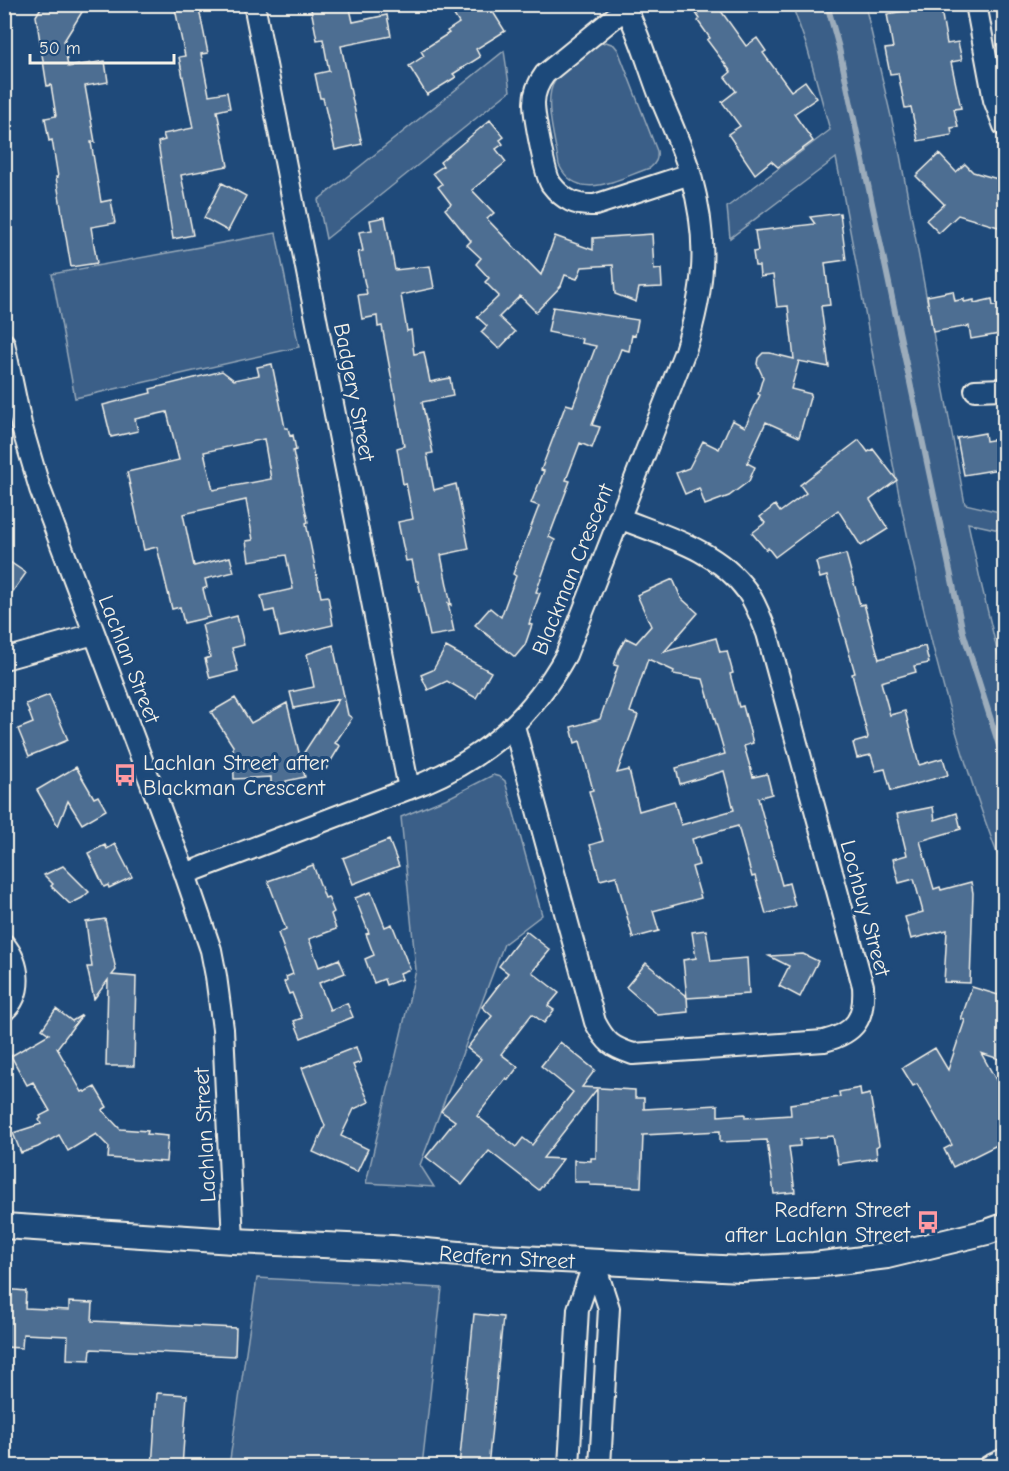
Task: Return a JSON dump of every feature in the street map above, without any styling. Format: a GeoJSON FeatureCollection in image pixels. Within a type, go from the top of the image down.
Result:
{"type":"FeatureCollection","features":[{"type":"Feature","properties":{"kind":"main road","name":"Redfern Street"},"geometry":{"type":"LineString","coordinates":[[4,1226],[233,1241],[392,1248],[482,1256],[741,1269],[814,1265],[887,1256],[1005,1226]]}},
{"type":"Feature","properties":{"kind":"street","name":"Badgery Street"},"geometry":{"type":"LineString","coordinates":[[254,4],[410,789]]}},
{"type":"Feature","properties":{"kind":"street"},"geometry":{"type":"LineString","coordinates":[[976,4],[994,100],[1005,126]]}},
{"type":"Feature","properties":{"kind":"street","name":"Blackman Crescent"},"geometry":{"type":"LineString","coordinates":[[185,874],[444,775],[480,754],[529,711],[566,655],[685,351],[697,314],[703,275],[700,214],[690,174],[625,6],[545,74],[538,84],[534,103],[544,169],[551,184],[568,200],[581,206],[595,205],[690,174]]}},
{"type":"Feature","properties":{"kind":"street","name":"Lachlan Street"},"geometry":{"type":"LineString","coordinates":[[4,343],[21,423],[40,489],[200,915],[216,976],[223,1029],[233,1241]]}},
{"type":"Feature","properties":{"kind":"street"},"geometry":{"type":"LineString","coordinates":[[975,390],[1005,389]]}},
{"type":"Feature","properties":{"kind":"street","name":"Lochbuy Street"},"geometry":{"type":"LineString","coordinates":[[514,726],[595,1022],[602,1036],[613,1047],[633,1054],[824,1041],[847,1033],[858,1021],[864,1004],[863,986],[767,633],[752,599],[731,574],[713,558],[688,545],[619,518]]}},
{"type":"Feature","properties":{"kind":"street"},"geometry":{"type":"LineString","coordinates":[[4,658],[94,634]]}},
{"type":"Feature","properties":{"kind":"street"},"geometry":{"type":"LineString","coordinates":[[4,945],[13,955],[18,973],[17,992],[4,1011]]}},
{"type":"Feature","properties":{"kind":"street"},"geometry":{"type":"LineString","coordinates":[[569,1467],[578,1309],[594,1262]]}},
{"type":"Feature","properties":{"kind":"street"},"geometry":{"type":"LineString","coordinates":[[594,1262],[609,1308],[600,1467]]}},
{"type":"Feature","properties":{"kind":"street"},"geometry":{"type":"LineString","coordinates":[[989,1467],[1005,1459]]}},
{"type":"Feature","properties":{"kind":"shaded area"},"geometry":{"type":"Polygon","coordinates":[[[792,5],[865,5],[900,155],[965,504],[1004,513],[1004,531],[968,523],[1004,679],[1004,871],[973,785],[946,697],[924,608],[886,429],[836,158],[730,238],[727,207],[830,130],[807,47],[792,5]]]}},
{"type":"Feature","properties":{"kind":"shaded area"},"geometry":{"type":"Polygon","coordinates":[[[606,42],[614,45],[618,50],[657,156],[650,168],[613,182],[588,186],[567,177],[559,165],[551,122],[551,89],[564,71],[599,44],[606,42]]]}},
{"type":"Feature","properties":{"kind":"shaded area"},"geometry":{"type":"Polygon","coordinates":[[[504,51],[510,91],[326,239],[318,200],[504,51]]]}},
{"type":"Feature","properties":{"kind":"shaded area"},"geometry":{"type":"Polygon","coordinates":[[[276,233],[299,347],[75,398],[52,274],[276,233]]]}},
{"type":"Feature","properties":{"kind":"shaded area"},"geometry":{"type":"Polygon","coordinates":[[[493,775],[505,781],[542,915],[504,944],[420,1165],[434,1187],[366,1183],[416,970],[401,817],[452,796],[493,775]]]}},
{"type":"Feature","properties":{"kind":"shaded area"},"geometry":{"type":"Polygon","coordinates":[[[257,1278],[442,1288],[422,1466],[229,1466],[257,1278]]]}},
{"type":"Feature","properties":{"kind":"building"},"geometry":{"type":"Polygon","coordinates":[[[43,4],[87,4],[64,41],[68,67],[105,61],[108,82],[85,86],[95,142],[91,142],[101,202],[111,200],[115,223],[91,227],[97,263],[71,267],[52,140],[49,141],[45,118],[56,116],[51,85],[47,86],[36,16],[43,4]]]}},
{"type":"Feature","properties":{"kind":"building"},"geometry":{"type":"Polygon","coordinates":[[[174,4],[198,4],[208,53],[201,54],[209,95],[227,92],[230,108],[217,111],[228,166],[181,175],[193,235],[173,239],[158,142],[165,140],[163,134],[193,128],[179,57],[185,56],[174,4]]]}},
{"type":"Feature","properties":{"kind":"building"},"geometry":{"type":"Polygon","coordinates":[[[310,4],[349,4],[353,22],[387,15],[391,36],[341,46],[362,144],[335,150],[315,74],[329,71],[323,39],[317,40],[310,4]]]}},
{"type":"Feature","properties":{"kind":"building"},"geometry":{"type":"Polygon","coordinates":[[[447,4],[488,4],[505,31],[476,49],[480,57],[453,74],[456,77],[427,95],[409,66],[424,56],[421,51],[449,33],[447,31],[459,23],[447,4]]]}},
{"type":"Feature","properties":{"kind":"building"},"geometry":{"type":"Polygon","coordinates":[[[705,4],[716,4],[746,46],[757,38],[766,51],[763,53],[791,91],[805,81],[817,98],[794,114],[813,141],[778,167],[771,161],[755,174],[728,134],[740,126],[722,102],[736,91],[725,77],[731,72],[707,40],[710,38],[698,21],[700,19],[695,12],[705,4]]]}},
{"type":"Feature","properties":{"kind":"building"},"geometry":{"type":"Polygon","coordinates":[[[928,4],[940,4],[947,44],[958,42],[962,60],[951,62],[961,108],[954,109],[958,127],[951,128],[952,135],[918,141],[911,107],[905,108],[898,73],[890,74],[885,49],[893,48],[887,14],[928,4]]]}},
{"type":"Feature","properties":{"kind":"building"},"geometry":{"type":"Polygon","coordinates":[[[490,120],[504,137],[500,140],[503,144],[496,149],[506,162],[472,190],[494,213],[487,219],[541,275],[555,236],[593,250],[593,238],[652,234],[654,270],[661,269],[662,287],[639,288],[636,302],[615,294],[613,265],[582,267],[577,279],[565,275],[561,286],[536,312],[520,296],[499,317],[515,332],[499,349],[481,332],[487,326],[477,317],[499,296],[485,282],[489,278],[476,264],[481,258],[467,245],[471,241],[445,209],[451,204],[438,187],[442,184],[433,173],[443,166],[440,162],[490,120]]]}},
{"type":"Feature","properties":{"kind":"building"},"geometry":{"type":"Polygon","coordinates":[[[939,154],[956,172],[965,164],[973,172],[1005,181],[1005,229],[958,215],[939,233],[926,220],[944,204],[916,176],[939,154]]]}},
{"type":"Feature","properties":{"kind":"building"},"geometry":{"type":"Polygon","coordinates":[[[222,183],[246,196],[228,231],[204,218],[222,183]]]}},
{"type":"Feature","properties":{"kind":"building"},"geometry":{"type":"Polygon","coordinates":[[[840,213],[846,260],[825,263],[830,305],[821,306],[829,367],[799,361],[791,389],[811,394],[799,437],[766,422],[747,463],[755,467],[749,481],[729,496],[705,505],[699,488],[685,494],[676,473],[689,468],[703,441],[719,449],[732,420],[745,427],[760,395],[758,394],[763,377],[757,364],[758,358],[763,353],[794,359],[788,306],[777,307],[773,275],[760,277],[759,266],[755,266],[753,252],[758,251],[755,231],[815,224],[810,217],[840,213]]]}},
{"type":"Feature","properties":{"kind":"building"},"geometry":{"type":"Polygon","coordinates":[[[385,217],[395,270],[430,266],[434,288],[401,295],[407,331],[411,330],[414,354],[424,352],[430,382],[450,378],[453,396],[422,402],[433,453],[427,454],[434,490],[456,484],[469,549],[441,555],[454,632],[430,636],[418,581],[416,581],[412,560],[406,561],[398,522],[413,519],[406,483],[403,484],[397,448],[404,446],[382,326],[378,327],[377,316],[362,319],[358,295],[367,294],[358,252],[363,251],[359,232],[372,230],[370,220],[385,217]]]}},
{"type":"Feature","properties":{"kind":"building"},"geometry":{"type":"Polygon","coordinates":[[[953,291],[955,301],[974,300],[974,303],[992,299],[993,306],[1002,305],[1005,316],[1005,333],[971,339],[969,326],[933,332],[927,296],[953,291]]]}},
{"type":"Feature","properties":{"kind":"building"},"geometry":{"type":"Polygon","coordinates":[[[553,307],[638,320],[629,351],[621,349],[592,425],[600,427],[592,448],[580,443],[566,480],[570,481],[549,537],[555,540],[536,592],[540,593],[529,624],[532,625],[525,645],[515,657],[475,625],[490,608],[501,617],[516,576],[513,574],[539,506],[531,503],[544,471],[541,470],[566,404],[573,406],[596,346],[581,343],[582,339],[548,332],[553,307]]]}},
{"type":"Feature","properties":{"kind":"building"},"geometry":{"type":"Polygon","coordinates":[[[272,364],[285,428],[288,428],[290,436],[293,435],[296,450],[293,451],[321,597],[328,596],[333,625],[280,637],[274,610],[265,612],[261,596],[293,589],[286,555],[249,561],[246,541],[253,540],[246,500],[183,514],[194,566],[230,557],[234,572],[205,579],[207,587],[203,589],[210,617],[184,623],[180,607],[172,609],[157,547],[144,550],[127,472],[179,460],[167,412],[135,419],[138,431],[111,437],[103,405],[151,393],[150,389],[222,371],[234,380],[259,375],[257,367],[272,364]],[[264,439],[204,452],[213,490],[271,479],[264,439]]]}},
{"type":"Feature","properties":{"kind":"building"},"geometry":{"type":"Polygon","coordinates":[[[985,433],[986,441],[1005,438],[1005,468],[964,475],[957,438],[985,433]]]}},
{"type":"Feature","properties":{"kind":"building"},"geometry":{"type":"Polygon","coordinates":[[[859,440],[868,452],[873,449],[897,480],[870,500],[888,529],[861,546],[838,510],[775,557],[768,548],[766,550],[752,533],[765,523],[760,517],[775,505],[780,512],[806,493],[800,485],[859,440]]]}},
{"type":"Feature","properties":{"kind":"building"},"geometry":{"type":"Polygon","coordinates":[[[846,554],[860,605],[864,604],[879,659],[925,646],[929,663],[914,666],[916,672],[881,682],[890,715],[905,711],[919,765],[943,758],[948,775],[891,791],[885,769],[876,771],[871,755],[857,758],[853,743],[868,737],[852,674],[855,673],[827,576],[820,578],[816,562],[846,554]]]}},
{"type":"Feature","properties":{"kind":"building"},"geometry":{"type":"Polygon","coordinates":[[[4,558],[26,573],[4,604],[4,558]]]}},
{"type":"Feature","properties":{"kind":"building"},"geometry":{"type":"Polygon","coordinates":[[[673,579],[681,598],[698,613],[664,652],[716,638],[720,652],[727,651],[733,673],[730,674],[739,707],[743,706],[753,743],[744,746],[753,777],[767,774],[772,794],[758,798],[782,885],[789,883],[795,906],[766,914],[755,876],[752,877],[738,826],[692,839],[699,865],[692,867],[701,898],[653,911],[659,931],[633,938],[616,876],[600,880],[590,845],[603,841],[589,791],[593,790],[580,741],[575,743],[571,727],[600,719],[618,666],[614,665],[619,650],[626,638],[636,643],[651,626],[637,595],[673,579]],[[648,659],[630,712],[638,715],[617,773],[629,770],[639,811],[674,801],[681,825],[734,810],[724,771],[680,784],[676,768],[725,754],[703,679],[673,674],[674,671],[648,659]]]}},
{"type":"Feature","properties":{"kind":"building"},"geometry":{"type":"Polygon","coordinates":[[[237,616],[244,645],[232,648],[238,671],[210,678],[205,659],[210,657],[202,625],[237,616]]]}},
{"type":"Feature","properties":{"kind":"building"},"geometry":{"type":"Polygon","coordinates":[[[333,645],[348,715],[352,718],[335,743],[340,746],[326,769],[303,754],[339,699],[294,708],[290,692],[314,687],[307,654],[333,645]]]}},
{"type":"Feature","properties":{"kind":"building"},"geometry":{"type":"Polygon","coordinates":[[[446,647],[491,672],[476,698],[447,681],[428,690],[421,675],[433,670],[446,647]]]}},
{"type":"Feature","properties":{"kind":"building"},"geometry":{"type":"Polygon","coordinates":[[[49,695],[68,740],[29,756],[18,729],[33,723],[26,704],[49,695]]]}},
{"type":"Feature","properties":{"kind":"building"},"geometry":{"type":"Polygon","coordinates":[[[235,698],[251,723],[287,703],[305,777],[286,781],[287,786],[271,787],[271,777],[234,779],[233,746],[211,712],[235,698]]]}},
{"type":"Feature","properties":{"kind":"building"},"geometry":{"type":"Polygon","coordinates":[[[76,767],[94,798],[98,796],[106,810],[82,824],[68,801],[58,826],[37,790],[76,767]]]}},
{"type":"Feature","properties":{"kind":"building"},"geometry":{"type":"Polygon","coordinates":[[[933,807],[935,820],[957,813],[961,829],[920,841],[934,889],[940,887],[941,890],[971,882],[973,893],[970,983],[944,982],[947,930],[911,939],[905,917],[923,912],[914,879],[899,883],[893,859],[907,855],[897,814],[933,807]]]}},
{"type":"Feature","properties":{"kind":"building"},"geometry":{"type":"Polygon","coordinates":[[[389,840],[399,866],[353,884],[343,858],[389,840]]]}},
{"type":"Feature","properties":{"kind":"building"},"geometry":{"type":"Polygon","coordinates":[[[115,844],[132,877],[109,888],[108,885],[104,887],[88,853],[105,845],[107,849],[115,844]]]}},
{"type":"Feature","properties":{"kind":"building"},"geometry":{"type":"Polygon","coordinates":[[[313,865],[325,898],[328,897],[334,912],[331,914],[336,929],[309,939],[319,967],[339,959],[345,973],[319,983],[330,1010],[347,1003],[353,1017],[301,1038],[294,1021],[302,1018],[292,993],[289,994],[284,982],[287,980],[286,977],[293,974],[278,933],[286,929],[268,881],[313,865]]]}},
{"type":"Feature","properties":{"kind":"building"},"geometry":{"type":"Polygon","coordinates":[[[63,866],[89,892],[70,904],[51,886],[53,884],[44,875],[63,866]]]}},
{"type":"Feature","properties":{"kind":"building"},"geometry":{"type":"Polygon","coordinates":[[[371,892],[385,927],[392,924],[410,969],[400,973],[402,979],[386,985],[384,979],[374,983],[365,959],[374,955],[366,934],[369,933],[355,898],[371,892]]]}},
{"type":"Feature","properties":{"kind":"building"},"geometry":{"type":"Polygon","coordinates":[[[105,919],[116,970],[112,975],[136,977],[134,1066],[106,1066],[108,980],[94,999],[87,967],[92,967],[86,922],[105,919]]]}},
{"type":"Feature","properties":{"kind":"building"},"geometry":{"type":"Polygon","coordinates":[[[706,930],[711,961],[747,958],[749,994],[687,998],[683,960],[696,958],[692,932],[706,930]]]}},
{"type":"Feature","properties":{"kind":"building"},"geometry":{"type":"Polygon","coordinates":[[[526,931],[550,950],[532,972],[559,993],[548,1006],[554,1010],[544,1023],[532,1014],[501,1054],[518,1067],[508,1080],[506,1078],[477,1116],[516,1147],[523,1138],[532,1145],[573,1092],[541,1066],[560,1042],[595,1070],[582,1087],[635,1090],[635,1098],[644,1098],[644,1109],[718,1105],[718,1116],[745,1114],[745,1118],[791,1115],[790,1104],[840,1097],[839,1092],[860,1088],[861,1096],[870,1094],[879,1145],[876,1147],[877,1158],[838,1164],[833,1136],[800,1139],[800,1146],[789,1147],[795,1192],[774,1194],[767,1140],[720,1142],[720,1131],[643,1135],[641,1187],[590,1185],[590,1182],[574,1182],[574,1160],[591,1161],[591,1158],[596,1158],[597,1089],[543,1158],[563,1159],[539,1190],[489,1151],[462,1185],[426,1157],[455,1121],[441,1111],[481,1059],[467,1048],[492,1016],[482,1007],[508,973],[499,966],[526,931]]]}},
{"type":"Feature","properties":{"kind":"building"},"geometry":{"type":"Polygon","coordinates":[[[803,954],[818,961],[800,997],[779,986],[789,966],[769,956],[803,954]]]}},
{"type":"Feature","properties":{"kind":"building"},"geometry":{"type":"Polygon","coordinates":[[[646,963],[687,997],[688,1012],[658,1015],[626,987],[646,963]]]}},
{"type":"Feature","properties":{"kind":"building"},"geometry":{"type":"Polygon","coordinates":[[[972,987],[1005,997],[1005,1061],[981,1053],[1005,1096],[1005,1141],[953,1167],[944,1149],[952,1145],[917,1084],[913,1086],[902,1068],[935,1048],[948,1070],[965,1020],[961,1019],[972,987]]]}},
{"type":"Feature","properties":{"kind":"building"},"geometry":{"type":"Polygon","coordinates":[[[56,1009],[72,1021],[82,1015],[57,1048],[82,1092],[95,1087],[107,1107],[102,1110],[120,1129],[148,1131],[147,1134],[168,1136],[166,1162],[108,1158],[109,1147],[96,1134],[68,1151],[59,1135],[38,1147],[21,1153],[13,1133],[41,1124],[40,1116],[50,1111],[33,1082],[27,1085],[11,1056],[49,1034],[42,1029],[56,1009]]]}},
{"type":"Feature","properties":{"kind":"building"},"geometry":{"type":"Polygon","coordinates":[[[356,1047],[361,1062],[353,1065],[369,1102],[354,1109],[341,1136],[368,1149],[357,1172],[313,1152],[325,1126],[302,1068],[356,1047]]]}},
{"type":"Feature","properties":{"kind":"building"},"geometry":{"type":"Polygon","coordinates":[[[4,1289],[26,1291],[25,1308],[69,1310],[69,1302],[93,1303],[92,1321],[236,1328],[235,1356],[91,1349],[90,1360],[67,1359],[68,1336],[23,1334],[22,1348],[4,1347],[4,1289]]]}},
{"type":"Feature","properties":{"kind":"building"},"geometry":{"type":"Polygon","coordinates":[[[474,1314],[503,1317],[488,1467],[459,1467],[474,1314]]]}},
{"type":"Feature","properties":{"kind":"building"},"geometry":{"type":"Polygon","coordinates":[[[157,1393],[187,1395],[182,1467],[152,1467],[157,1393]]]}},
{"type":"Feature","properties":{"kind":"waterway"},"geometry":{"type":"LineString","coordinates":[[827,4],[839,48],[963,632],[1004,761]]}},
{"type":"Feature","properties":{"kind":"place","name":"Lachlan Street after Blackman Crescent"},"geometry":{"type":"Point","coordinates":[125,775]}},
{"type":"Feature","properties":{"kind":"place","name":"Redfern Street after Lachlan Street"},"geometry":{"type":"Point","coordinates":[928,1222]}}]}
